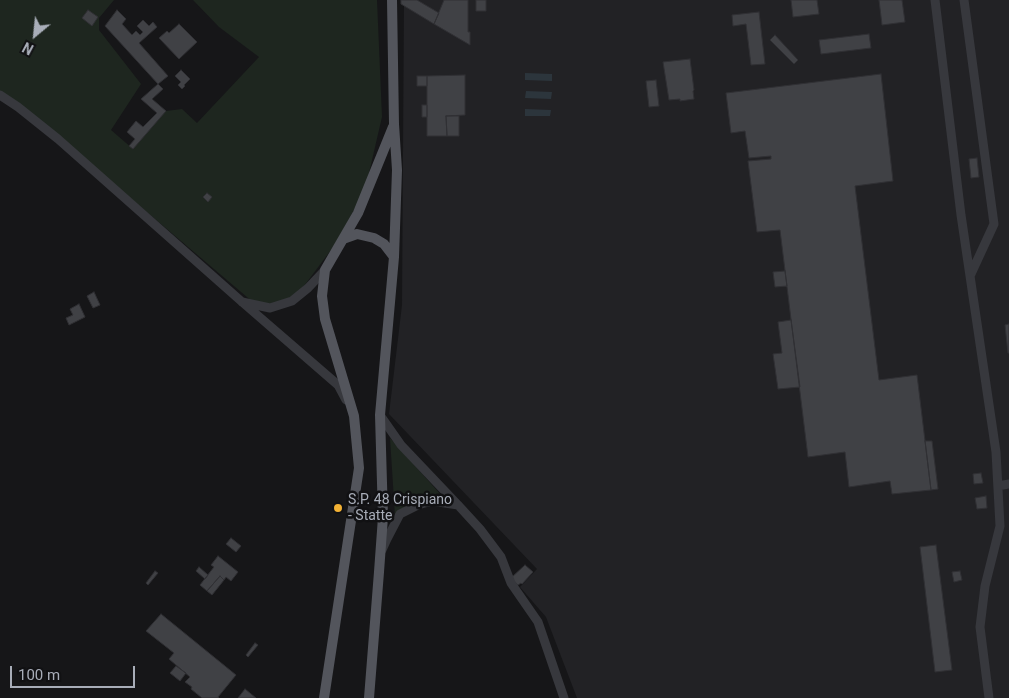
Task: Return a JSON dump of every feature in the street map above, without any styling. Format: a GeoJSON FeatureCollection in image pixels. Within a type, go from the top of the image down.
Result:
{"type":"FeatureCollection","features":[{"type":"Feature","properties":{"kind":"main road"},"geometry":{"type":"LineString","coordinates":[[369,698],[382,517],[380,415],[394,257],[397,170],[394,124],[392,0]]}},
{"type":"Feature","properties":{"kind":"main road"},"geometry":{"type":"LineString","coordinates":[[324,698],[359,468],[354,416],[325,318],[322,296],[325,270],[358,213],[394,124]]}},
{"type":"Feature","properties":{"kind":"main road"},"geometry":{"type":"LineString","coordinates":[[343,239],[357,234],[374,238],[384,244],[394,257]]}},
{"type":"Feature","properties":{"kind":"street"},"geometry":{"type":"LineString","coordinates":[[935,0],[961,215],[996,452],[1000,526],[985,586],[980,627],[989,698]]}},
{"type":"Feature","properties":{"kind":"street"},"geometry":{"type":"LineString","coordinates":[[964,0],[994,224],[970,276]]}},
{"type":"Feature","properties":{"kind":"street"},"geometry":{"type":"LineString","coordinates":[[0,95],[58,139],[338,385],[354,416]]}},
{"type":"Feature","properties":{"kind":"street"},"geometry":{"type":"LineString","coordinates":[[241,301],[270,308],[292,302],[325,270]]}},
{"type":"Feature","properties":{"kind":"street"},"geometry":{"type":"LineString","coordinates":[[380,415],[401,445],[480,529],[501,557],[511,583],[538,622],[564,698]]}},
{"type":"Feature","properties":{"kind":"street"},"geometry":{"type":"LineString","coordinates":[[998,486],[1009,484]]}},
{"type":"Feature","properties":{"kind":"street"},"geometry":{"type":"LineString","coordinates":[[380,555],[400,514],[418,504],[432,501],[458,505]]}},
{"type":"Feature","properties":{"kind":"shaded area"},"geometry":{"type":"Polygon","coordinates":[[[0,0],[114,0],[99,18],[99,30],[141,84],[111,130],[133,149],[166,111],[182,109],[197,123],[259,57],[219,27],[193,0],[377,0],[382,117],[365,190],[334,246],[298,294],[279,304],[254,303],[22,106],[0,92],[0,0]]]}},
{"type":"Feature","properties":{"kind":"shaded area"},"geometry":{"type":"Polygon","coordinates":[[[404,0],[1009,0],[1009,698],[577,698],[546,617],[520,587],[537,569],[389,414],[402,305],[404,0]]]}},
{"type":"Feature","properties":{"kind":"shaded area"},"geometry":{"type":"Polygon","coordinates":[[[525,73],[552,74],[552,81],[525,80],[525,73]]]}},
{"type":"Feature","properties":{"kind":"shaded area"},"geometry":{"type":"Polygon","coordinates":[[[526,91],[552,92],[551,99],[525,98],[526,91]]]}},
{"type":"Feature","properties":{"kind":"shaded area"},"geometry":{"type":"Polygon","coordinates":[[[525,109],[551,110],[550,116],[525,116],[525,109]]]}},
{"type":"Feature","properties":{"kind":"shaded area"},"geometry":{"type":"Polygon","coordinates":[[[390,438],[442,496],[435,498],[424,497],[403,508],[395,516],[390,438]]]}},
{"type":"Feature","properties":{"kind":"building"},"geometry":{"type":"Polygon","coordinates":[[[401,0],[417,0],[439,13],[434,24],[401,4],[401,0]]]}},
{"type":"Feature","properties":{"kind":"building"},"geometry":{"type":"Polygon","coordinates":[[[444,0],[468,0],[470,45],[434,24],[444,0]]]}},
{"type":"Feature","properties":{"kind":"building"},"geometry":{"type":"Polygon","coordinates":[[[476,0],[486,0],[486,11],[476,11],[476,0]]]}},
{"type":"Feature","properties":{"kind":"building"},"geometry":{"type":"Polygon","coordinates":[[[791,0],[817,0],[819,14],[793,17],[791,0]]]}},
{"type":"Feature","properties":{"kind":"building"},"geometry":{"type":"Polygon","coordinates":[[[879,0],[902,0],[905,22],[882,25],[879,0]]]}},
{"type":"Feature","properties":{"kind":"building"},"geometry":{"type":"Polygon","coordinates":[[[88,10],[98,17],[92,26],[82,18],[88,10]]]}},
{"type":"Feature","properties":{"kind":"building"},"geometry":{"type":"Polygon","coordinates":[[[117,10],[126,19],[122,24],[132,35],[136,31],[140,35],[143,32],[137,26],[143,20],[149,26],[153,22],[157,27],[139,43],[168,76],[158,84],[105,26],[117,10]]]}},
{"type":"Feature","properties":{"kind":"building"},"geometry":{"type":"Polygon","coordinates":[[[759,12],[765,64],[751,65],[746,24],[733,26],[732,15],[759,12]]]}},
{"type":"Feature","properties":{"kind":"building"},"geometry":{"type":"Polygon","coordinates":[[[179,24],[197,42],[179,59],[159,38],[167,31],[169,33],[179,24]]]}},
{"type":"Feature","properties":{"kind":"building"},"geometry":{"type":"Polygon","coordinates":[[[869,34],[871,48],[821,54],[819,40],[869,34]]]}},
{"type":"Feature","properties":{"kind":"building"},"geometry":{"type":"Polygon","coordinates":[[[775,35],[798,60],[794,64],[770,40],[775,35]]]}},
{"type":"Feature","properties":{"kind":"building"},"geometry":{"type":"Polygon","coordinates":[[[690,59],[694,99],[669,100],[663,62],[690,59]]]}},
{"type":"Feature","properties":{"kind":"building"},"geometry":{"type":"Polygon","coordinates":[[[181,70],[190,79],[182,89],[178,85],[181,82],[175,76],[181,70]]]}},
{"type":"Feature","properties":{"kind":"building"},"geometry":{"type":"Polygon","coordinates":[[[881,74],[893,181],[855,186],[879,380],[917,375],[931,490],[892,494],[890,481],[849,487],[845,452],[808,457],[780,230],[757,232],[748,161],[771,159],[771,156],[749,158],[745,131],[731,133],[726,93],[881,74]]]}},
{"type":"Feature","properties":{"kind":"building"},"geometry":{"type":"Polygon","coordinates":[[[465,75],[465,115],[446,116],[447,136],[427,136],[427,76],[465,75]]]}},
{"type":"Feature","properties":{"kind":"building"},"geometry":{"type":"Polygon","coordinates":[[[417,76],[427,76],[427,86],[417,86],[417,76]]]}},
{"type":"Feature","properties":{"kind":"building"},"geometry":{"type":"Polygon","coordinates":[[[656,80],[659,106],[649,107],[646,81],[656,80]]]}},
{"type":"Feature","properties":{"kind":"building"},"geometry":{"type":"Polygon","coordinates":[[[158,84],[163,89],[152,99],[166,111],[133,149],[129,146],[135,139],[127,132],[136,121],[143,127],[157,113],[141,99],[158,84]]]}},
{"type":"Feature","properties":{"kind":"building"},"geometry":{"type":"Polygon","coordinates":[[[422,105],[427,105],[427,117],[422,117],[422,105]]]}},
{"type":"Feature","properties":{"kind":"building"},"geometry":{"type":"Polygon","coordinates":[[[446,116],[459,116],[459,136],[447,136],[446,116]]]}},
{"type":"Feature","properties":{"kind":"building"},"geometry":{"type":"Polygon","coordinates":[[[977,158],[979,177],[971,178],[969,159],[977,158]]]}},
{"type":"Feature","properties":{"kind":"building"},"geometry":{"type":"Polygon","coordinates":[[[207,193],[212,197],[208,202],[203,197],[207,193]]]}},
{"type":"Feature","properties":{"kind":"building"},"geometry":{"type":"Polygon","coordinates":[[[785,271],[787,286],[775,287],[773,272],[785,271]]]}},
{"type":"Feature","properties":{"kind":"building"},"geometry":{"type":"Polygon","coordinates":[[[94,292],[100,305],[93,308],[87,296],[94,292]]]}},
{"type":"Feature","properties":{"kind":"building"},"geometry":{"type":"Polygon","coordinates":[[[79,304],[85,317],[69,325],[66,318],[73,315],[70,309],[79,304]]]}},
{"type":"Feature","properties":{"kind":"building"},"geometry":{"type":"Polygon","coordinates":[[[791,320],[800,387],[778,389],[773,354],[782,353],[778,322],[791,320]]]}},
{"type":"Feature","properties":{"kind":"building"},"geometry":{"type":"Polygon","coordinates":[[[1009,324],[1009,353],[1008,353],[1005,325],[1009,324]]]}},
{"type":"Feature","properties":{"kind":"building"},"geometry":{"type":"Polygon","coordinates":[[[925,441],[932,441],[938,489],[931,490],[925,441]]]}},
{"type":"Feature","properties":{"kind":"building"},"geometry":{"type":"Polygon","coordinates":[[[981,473],[983,483],[974,484],[973,474],[981,473]]]}},
{"type":"Feature","properties":{"kind":"building"},"geometry":{"type":"Polygon","coordinates":[[[986,496],[987,508],[977,509],[975,498],[986,496]]]}},
{"type":"Feature","properties":{"kind":"building"},"geometry":{"type":"Polygon","coordinates":[[[231,538],[241,546],[236,552],[226,544],[231,538]]]}},
{"type":"Feature","properties":{"kind":"building"},"geometry":{"type":"Polygon","coordinates":[[[936,545],[952,670],[935,672],[920,547],[936,545]]]}},
{"type":"Feature","properties":{"kind":"building"},"geometry":{"type":"Polygon","coordinates":[[[218,556],[238,572],[231,581],[226,577],[224,580],[220,576],[207,591],[200,585],[214,567],[211,565],[218,556]]]}},
{"type":"Feature","properties":{"kind":"building"},"geometry":{"type":"Polygon","coordinates":[[[525,565],[533,572],[522,584],[518,585],[511,578],[525,565]]]}},
{"type":"Feature","properties":{"kind":"building"},"geometry":{"type":"Polygon","coordinates":[[[199,567],[208,575],[205,579],[196,571],[199,567]]]}},
{"type":"Feature","properties":{"kind":"building"},"geometry":{"type":"Polygon","coordinates":[[[155,571],[158,573],[148,585],[146,583],[155,571]]]}},
{"type":"Feature","properties":{"kind":"building"},"geometry":{"type":"Polygon","coordinates":[[[960,571],[962,580],[954,582],[952,572],[960,571]]]}},
{"type":"Feature","properties":{"kind":"building"},"geometry":{"type":"Polygon","coordinates":[[[220,576],[224,580],[212,595],[207,591],[220,576]]]}},
{"type":"Feature","properties":{"kind":"building"},"geometry":{"type":"Polygon","coordinates":[[[161,614],[236,675],[219,698],[202,698],[191,689],[192,687],[185,682],[190,677],[169,659],[174,653],[146,631],[161,614]]]}},
{"type":"Feature","properties":{"kind":"building"},"geometry":{"type":"Polygon","coordinates":[[[255,643],[258,645],[248,657],[246,655],[255,643]]]}},
{"type":"Feature","properties":{"kind":"building"},"geometry":{"type":"Polygon","coordinates":[[[176,666],[186,673],[180,681],[170,673],[176,666]]]}},
{"type":"Feature","properties":{"kind":"building"},"geometry":{"type":"Polygon","coordinates":[[[245,689],[256,698],[238,698],[245,689]]]}},
{"type":"Feature","properties":{"kind":"place","name":"S.P. 48 Crispiano - Statte"},"geometry":{"type":"Point","coordinates":[338,508]}}]}
